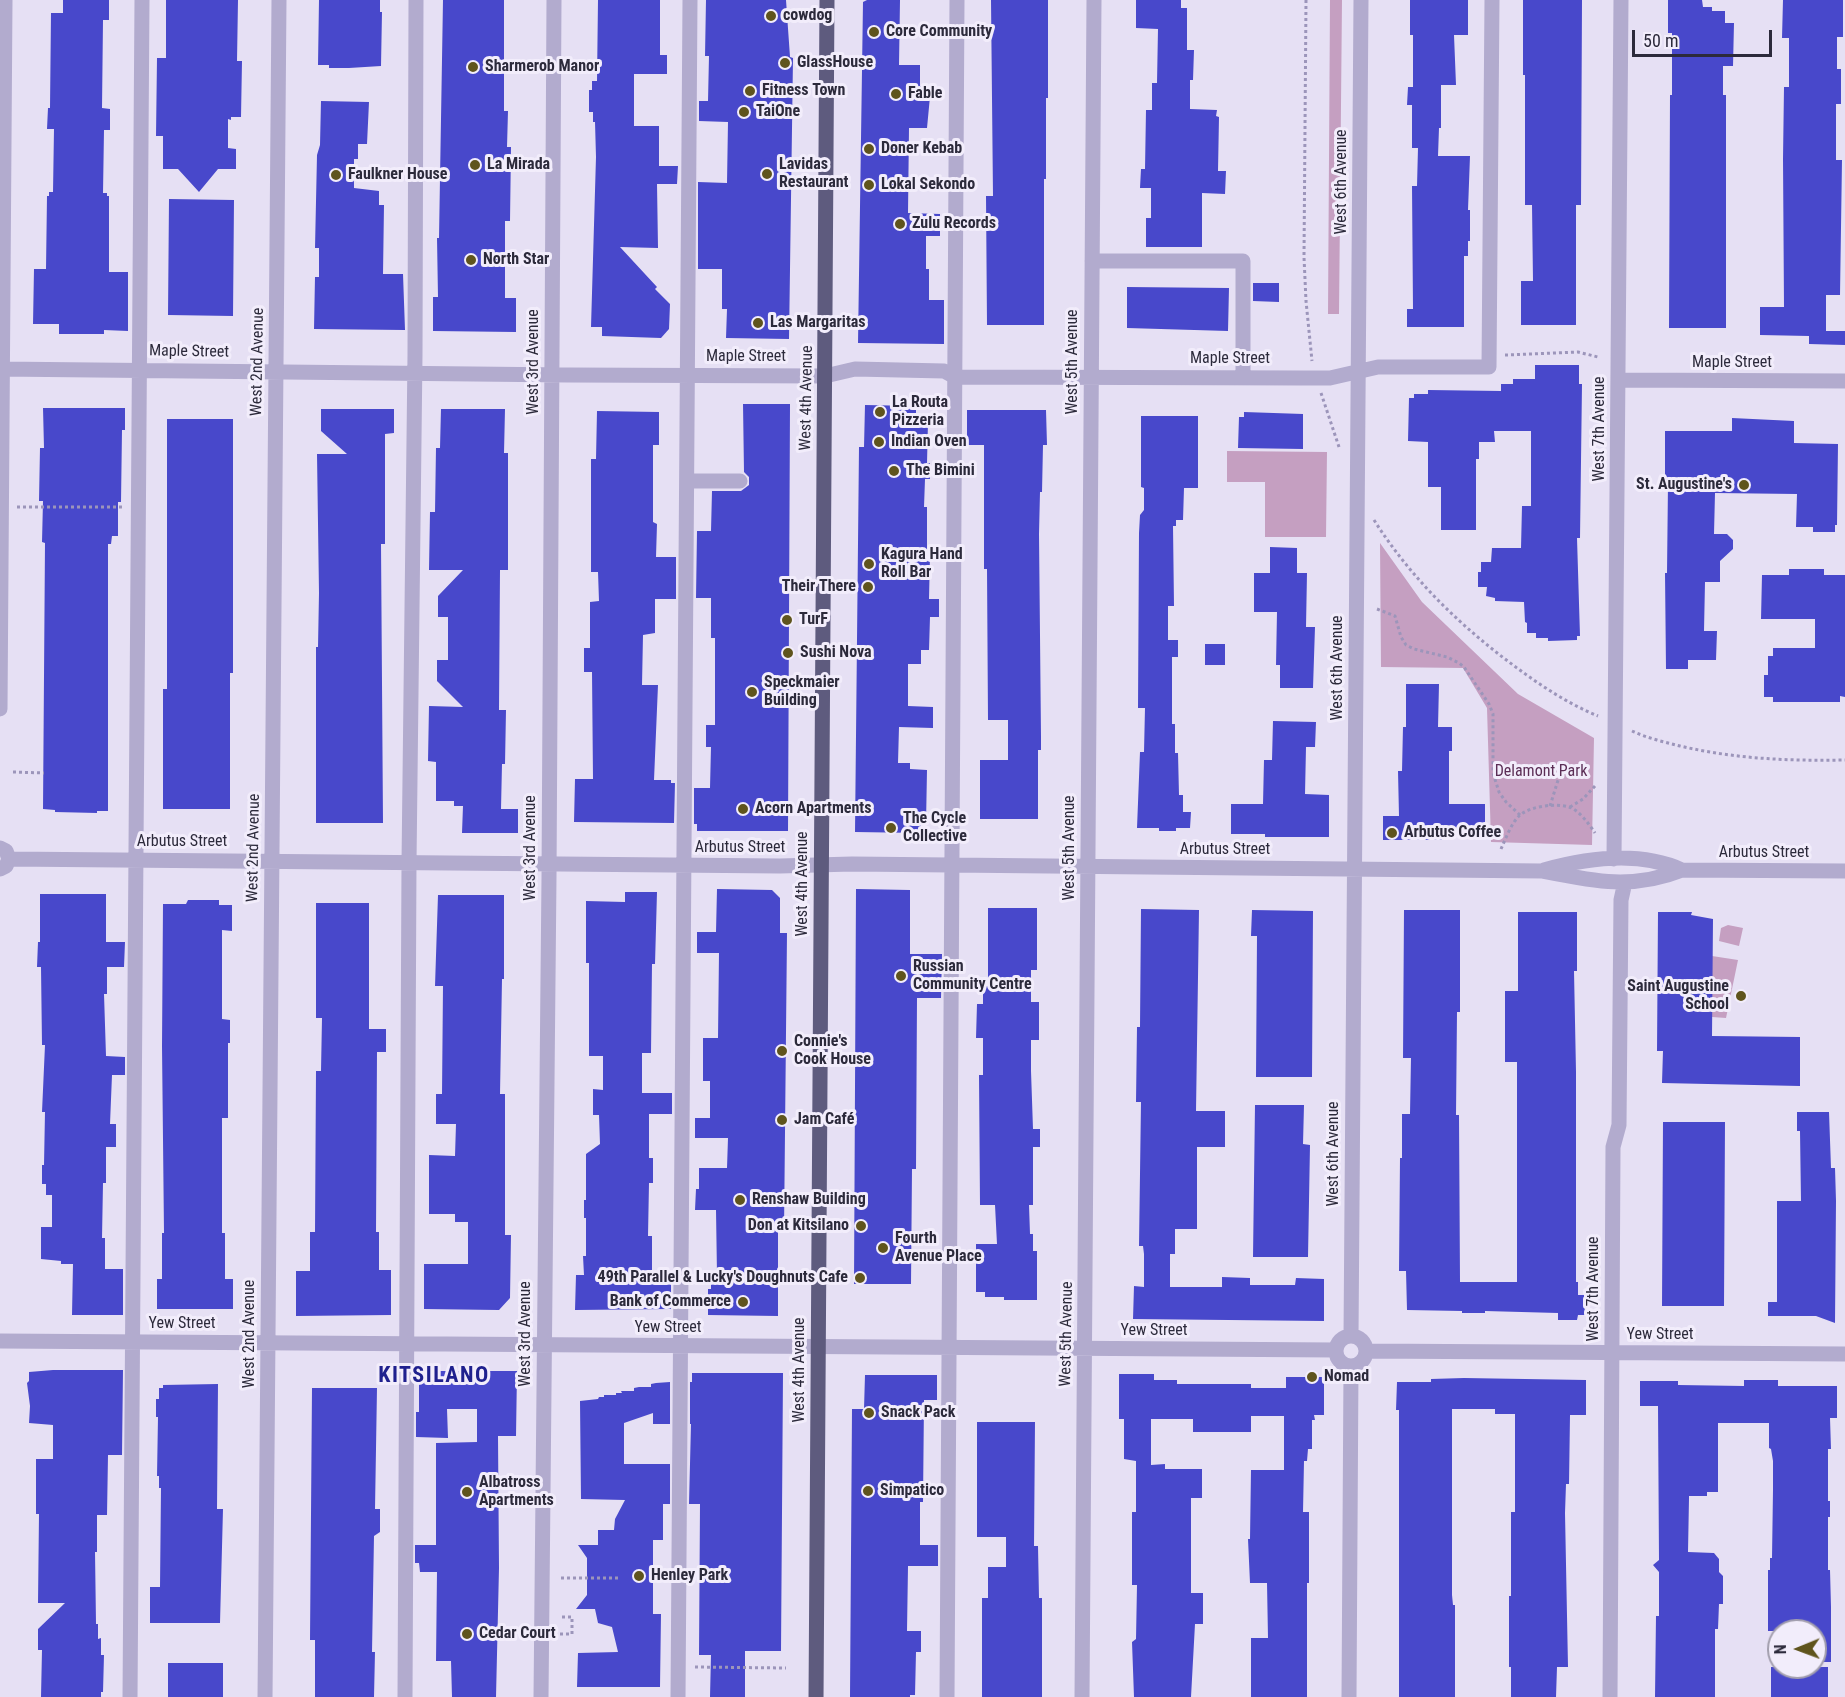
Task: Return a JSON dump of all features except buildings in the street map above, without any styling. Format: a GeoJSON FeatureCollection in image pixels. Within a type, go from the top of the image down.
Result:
{"type":"FeatureCollection","features":[{"type":"Feature","properties":{"kind":"main road","name":"West 4th Avenue"},"geometry":{"type":"LineString","coordinates":[[816,1697],[827,0]]}},
{"type":"Feature","properties":{"kind":"street"},"geometry":{"type":"LineString","coordinates":[[0,708],[5,0]]}},
{"type":"Feature","properties":{"kind":"street"},"geometry":{"type":"LineString","coordinates":[[130,1697],[142,0]]}},
{"type":"Feature","properties":{"kind":"street","name":"West 2nd Avenue"},"geometry":{"type":"LineString","coordinates":[[265,1697],[279,0]]}},
{"type":"Feature","properties":{"kind":"street"},"geometry":{"type":"LineString","coordinates":[[405,1697],[416,0]]}},
{"type":"Feature","properties":{"kind":"street","name":"West 3rd Avenue"},"geometry":{"type":"LineString","coordinates":[[541,1697],[554,0]]}},
{"type":"Feature","properties":{"kind":"street"},"geometry":{"type":"LineString","coordinates":[[678,1697],[690,0]]}},
{"type":"Feature","properties":{"kind":"street"},"geometry":{"type":"LineString","coordinates":[[947,1697],[957,0]]}},
{"type":"Feature","properties":{"kind":"street","name":"West 5th Avenue"},"geometry":{"type":"LineString","coordinates":[[1082,1697],[1094,0]]}},
{"type":"Feature","properties":{"kind":"street","name":"West 6th Avenue"},"geometry":{"type":"LineString","coordinates":[[1351,1336],[1361,0]]}},
{"type":"Feature","properties":{"kind":"street"},"geometry":{"type":"LineString","coordinates":[[1489,361],[1492,0]]}},
{"type":"Feature","properties":{"kind":"street","name":"West 7th Avenue"},"geometry":{"type":"LineString","coordinates":[[1614,859],[1621,0]]}},
{"type":"Feature","properties":{"kind":"street"},"geometry":{"type":"LineString","coordinates":[[1092,261],[1243,261],[1243,377]]}},
{"type":"Feature","properties":{"kind":"street","name":"Maple Street"},"geometry":{"type":"LineString","coordinates":[[2,369],[825,376],[855,369],[944,371],[954,377],[1330,378],[1378,367],[1489,361]]}},
{"type":"Feature","properties":{"kind":"street","name":"Maple Street"},"geometry":{"type":"LineString","coordinates":[[1618,380],[1845,381]]}},
{"type":"Feature","properties":{"kind":"street"},"geometry":{"type":"LineString","coordinates":[[687,481],[740,481]]}},
{"type":"Feature","properties":{"kind":"street","name":"Arbutus Street"},"geometry":{"type":"LineString","coordinates":[[3,859],[821,867],[852,864],[1355,868],[1542,871],[1595,882],[1625,882],[1665,877],[1682,870]]}},
{"type":"Feature","properties":{"kind":"street","name":"Arbutus Street"},"geometry":{"type":"LineString","coordinates":[[1542,871],[1570,862],[1614,859],[1665,863],[1682,870],[1845,871]]}},
{"type":"Feature","properties":{"kind":"street","name":"West 7th Avenue"},"geometry":{"type":"LineString","coordinates":[[1610,1697],[1613,1147],[1619,1125],[1621,900],[1625,882]]}},
{"type":"Feature","properties":{"kind":"street"},"geometry":{"type":"LineString","coordinates":[[1351,1336],[1360,1338],[1367,1351],[1360,1364],[1351,1367],[1338,1360],[1336,1350],[1339,1342],[1351,1336]]}},
{"type":"Feature","properties":{"kind":"street","name":"Yew Street"},"geometry":{"type":"LineString","coordinates":[[0,1341],[1336,1350]]}},
{"type":"Feature","properties":{"kind":"street","name":"Yew Street"},"geometry":{"type":"LineString","coordinates":[[1367,1351],[1845,1354]]}},
{"type":"Feature","properties":{"kind":"street"},"geometry":{"type":"LineString","coordinates":[[1349,1697],[1351,1367]]}},
{"type":"Feature","properties":{"kind":"path"},"geometry":{"type":"LineString","coordinates":[[1306,0],[1304,257],[1313,365]]}},
{"type":"Feature","properties":{"kind":"path"},"geometry":{"type":"LineString","coordinates":[[1489,361],[1578,352],[1598,357]]}},
{"type":"Feature","properties":{"kind":"path"},"geometry":{"type":"LineString","coordinates":[[1320,391],[1338,444]]}},
{"type":"Feature","properties":{"kind":"path"},"geometry":{"type":"LineString","coordinates":[[15,507],[138,507]]}},
{"type":"Feature","properties":{"kind":"path"},"geometry":{"type":"LineString","coordinates":[[1377,525],[1408,568],[1437,601],[1472,633],[1549,691],[1578,708],[1596,715]]}},
{"type":"Feature","properties":{"kind":"path"},"geometry":{"type":"LineString","coordinates":[[1377,609],[1390,612],[1395,616],[1401,637],[1409,647],[1447,657],[1464,667],[1489,704],[1492,714],[1493,772],[1500,792],[1510,808],[1520,815]]}},
{"type":"Feature","properties":{"kind":"path"},"geometry":{"type":"LineString","coordinates":[[1636,733],[1697,750],[1739,757],[1782,761],[1845,760]]}},
{"type":"Feature","properties":{"kind":"path"},"geometry":{"type":"LineString","coordinates":[[13,772],[44,773]]}},
{"type":"Feature","properties":{"kind":"path"},"geometry":{"type":"LineString","coordinates":[[1550,806],[1559,777]]}},
{"type":"Feature","properties":{"kind":"path"},"geometry":{"type":"LineString","coordinates":[[1501,849],[1520,815],[1532,809],[1550,806],[1570,807],[1583,799],[1596,786]]}},
{"type":"Feature","properties":{"kind":"path"},"geometry":{"type":"LineString","coordinates":[[1570,807],[1585,819],[1595,833]]}},
{"type":"Feature","properties":{"kind":"path"},"geometry":{"type":"LineString","coordinates":[[561,1578],[619,1578]]}},
{"type":"Feature","properties":{"kind":"path"},"geometry":{"type":"LineString","coordinates":[[560,1617],[572,1617],[572,1634],[560,1634]]}},
{"type":"Feature","properties":{"kind":"path"},"geometry":{"type":"LineString","coordinates":[[678,1667],[786,1668]]}},
{"type":"Feature","properties":{"kind":"green space"},"geometry":{"type":"Polygon","coordinates":[[[1330,0],[1342,0],[1339,314],[1328,314],[1330,0]]]}},
{"type":"Feature","properties":{"kind":"green space"},"geometry":{"type":"Polygon","coordinates":[[[1227,451],[1327,452],[1326,537],[1265,537],[1265,482],[1227,482],[1227,451]]]}},
{"type":"Feature","properties":{"kind":"green space","name":"Delamont Park"},"geometry":{"type":"Polygon","coordinates":[[[1380,543],[1422,602],[1518,694],[1594,738],[1592,845],[1491,842],[1487,708],[1463,668],[1381,667],[1380,543]]]}},
{"type":"Feature","properties":{"kind":"green space"},"geometry":{"type":"Polygon","coordinates":[[[1728,925],[1743,928],[1739,946],[1719,941],[1721,928],[1728,925]]]}},
{"type":"Feature","properties":{"kind":"green space"},"geometry":{"type":"Polygon","coordinates":[[[1712,956],[1738,960],[1726,1018],[1712,1017],[1712,956]]]}},
{"type":"Feature","properties":{"kind":"place","name":"cowdog"},"geometry":{"type":"Point","coordinates":[771,16]}},
{"type":"Feature","properties":{"kind":"place","name":"Core Community"},"geometry":{"type":"Point","coordinates":[874,32]}},
{"type":"Feature","properties":{"kind":"place","name":"GlassHouse"},"geometry":{"type":"Point","coordinates":[785,63]}},
{"type":"Feature","properties":{"kind":"place","name":"Sharmerob Manor"},"geometry":{"type":"Point","coordinates":[473,67]}},
{"type":"Feature","properties":{"kind":"place","name":"Fitness Town"},"geometry":{"type":"Point","coordinates":[750,91]}},
{"type":"Feature","properties":{"kind":"place","name":"Fable"},"geometry":{"type":"Point","coordinates":[896,94]}},
{"type":"Feature","properties":{"kind":"place","name":"TaiOne"},"geometry":{"type":"Point","coordinates":[744,112]}},
{"type":"Feature","properties":{"kind":"place","name":"Doner Kebab"},"geometry":{"type":"Point","coordinates":[869,149]}},
{"type":"Feature","properties":{"kind":"place","name":"La Mirada"},"geometry":{"type":"Point","coordinates":[475,165]}},
{"type":"Feature","properties":{"kind":"place","name":"Lavidas Restaurant"},"geometry":{"type":"Point","coordinates":[767,174]}},
{"type":"Feature","properties":{"kind":"place","name":"Faulkner House"},"geometry":{"type":"Point","coordinates":[336,175]}},
{"type":"Feature","properties":{"kind":"place","name":"Lokal Sekondo"},"geometry":{"type":"Point","coordinates":[869,185]}},
{"type":"Feature","properties":{"kind":"place","name":"Zulu Records"},"geometry":{"type":"Point","coordinates":[900,224]}},
{"type":"Feature","properties":{"kind":"place","name":"North Star"},"geometry":{"type":"Point","coordinates":[471,260]}},
{"type":"Feature","properties":{"kind":"place","name":"Las Margaritas"},"geometry":{"type":"Point","coordinates":[758,323]}},
{"type":"Feature","properties":{"kind":"place","name":"La Routa Pizzeria"},"geometry":{"type":"Point","coordinates":[880,412]}},
{"type":"Feature","properties":{"kind":"place","name":"Indian Oven"},"geometry":{"type":"Point","coordinates":[879,442]}},
{"type":"Feature","properties":{"kind":"place","name":"The Bimini"},"geometry":{"type":"Point","coordinates":[894,471]}},
{"type":"Feature","properties":{"kind":"place","name":"St. Augustine's"},"geometry":{"type":"Point","coordinates":[1744,485]}},
{"type":"Feature","properties":{"kind":"place","name":"Kagura Hand Roll Bar"},"geometry":{"type":"Point","coordinates":[869,564]}},
{"type":"Feature","properties":{"kind":"place","name":"Their There"},"geometry":{"type":"Point","coordinates":[868,587]}},
{"type":"Feature","properties":{"kind":"place","name":"TurF"},"geometry":{"type":"Point","coordinates":[787,620]}},
{"type":"Feature","properties":{"kind":"place","name":"Sushi Nova"},"geometry":{"type":"Point","coordinates":[788,653]}},
{"type":"Feature","properties":{"kind":"place","name":"Speckmaier Building"},"geometry":{"type":"Point","coordinates":[752,692]}},
{"type":"Feature","properties":{"kind":"place","name":"Acorn Apartments"},"geometry":{"type":"Point","coordinates":[743,809]}},
{"type":"Feature","properties":{"kind":"place","name":"The Cycle Collective"},"geometry":{"type":"Point","coordinates":[891,828]}},
{"type":"Feature","properties":{"kind":"place","name":"Arbutus Coffee"},"geometry":{"type":"Point","coordinates":[1392,833]}},
{"type":"Feature","properties":{"kind":"place","name":"Russian Community Centre"},"geometry":{"type":"Point","coordinates":[901,976]}},
{"type":"Feature","properties":{"kind":"place","name":"Saint Augustine School"},"geometry":{"type":"Point","coordinates":[1741,996]}},
{"type":"Feature","properties":{"kind":"place","name":"Connie's Cook House"},"geometry":{"type":"Point","coordinates":[782,1051]}},
{"type":"Feature","properties":{"kind":"place","name":"Jam Café"},"geometry":{"type":"Point","coordinates":[782,1120]}},
{"type":"Feature","properties":{"kind":"place","name":"Renshaw Building"},"geometry":{"type":"Point","coordinates":[740,1200]}},
{"type":"Feature","properties":{"kind":"place","name":"Don at Kitsilano"},"geometry":{"type":"Point","coordinates":[861,1226]}},
{"type":"Feature","properties":{"kind":"place","name":"Fourth Avenue Place"},"geometry":{"type":"Point","coordinates":[883,1248]}},
{"type":"Feature","properties":{"kind":"place","name":"49th Parallel & Lucky's Doughnuts Cafe"},"geometry":{"type":"Point","coordinates":[860,1278]}},
{"type":"Feature","properties":{"kind":"place","name":"Bank of Commerce"},"geometry":{"type":"Point","coordinates":[743,1302]}},
{"type":"Feature","properties":{"kind":"place","name":"Nomad"},"geometry":{"type":"Point","coordinates":[1312,1377]}},
{"type":"Feature","properties":{"kind":"place","name":"Snack Pack"},"geometry":{"type":"Point","coordinates":[869,1413]}},
{"type":"Feature","properties":{"kind":"place","name":"Simpatico"},"geometry":{"type":"Point","coordinates":[868,1491]}},
{"type":"Feature","properties":{"kind":"place","name":"Albatross Apartments"},"geometry":{"type":"Point","coordinates":[467,1492]}},
{"type":"Feature","properties":{"kind":"place","name":"Henley Park"},"geometry":{"type":"Point","coordinates":[639,1576]}},
{"type":"Feature","properties":{"kind":"place","name":"Cedar Court"},"geometry":{"type":"Point","coordinates":[467,1634]}},
{"type":"Feature","properties":{"kind":"district","name":"KITSILANO"},"geometry":{"type":"Point","coordinates":[434,1376]}}]}
